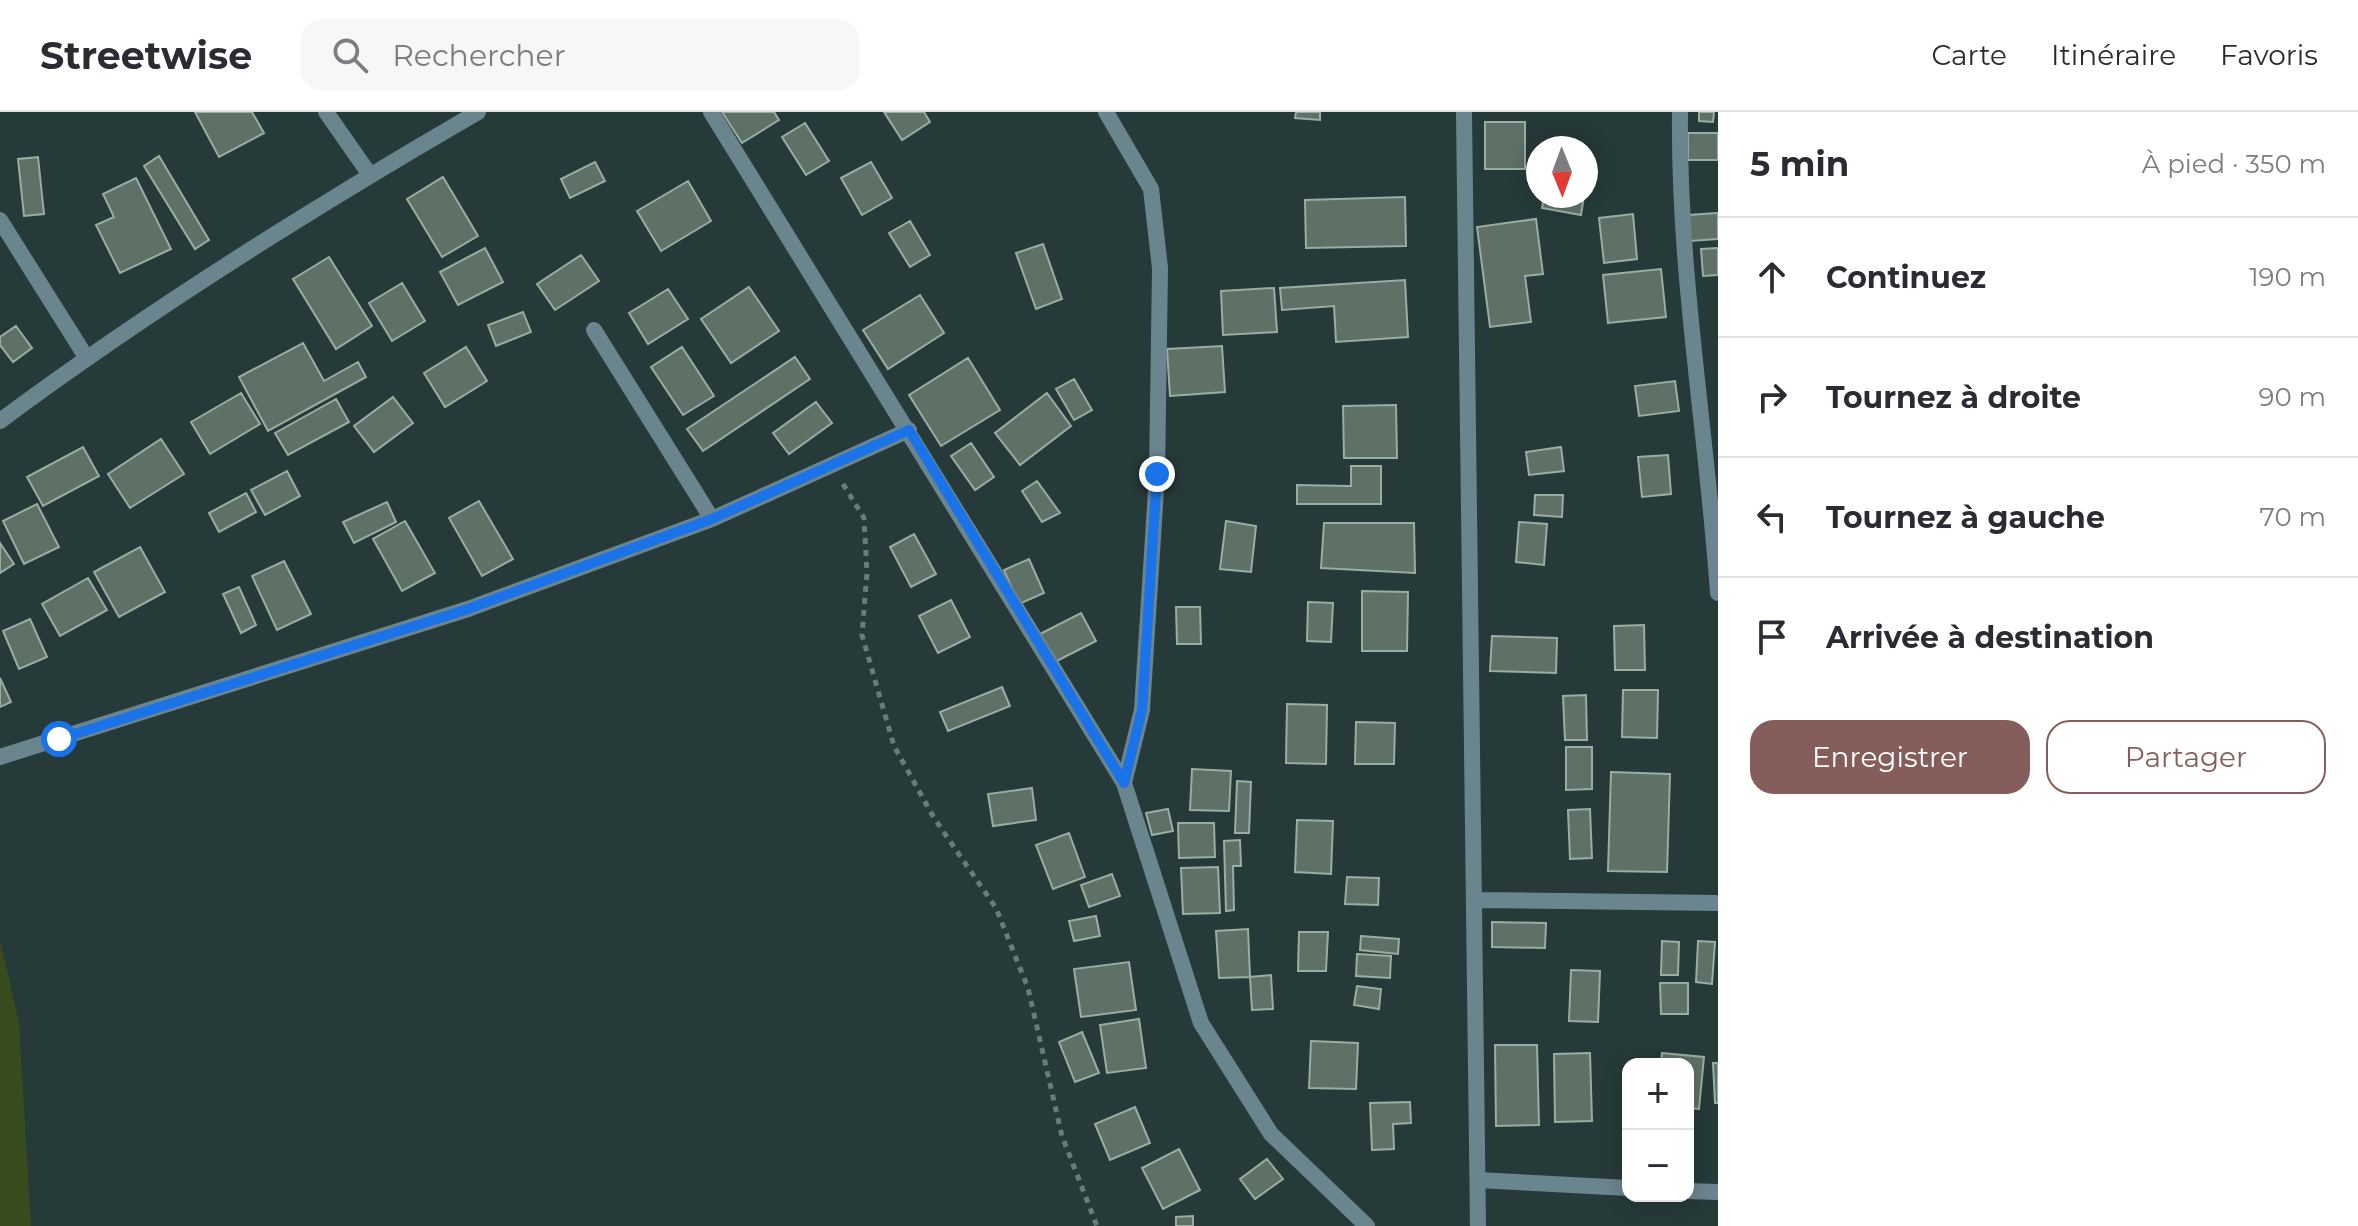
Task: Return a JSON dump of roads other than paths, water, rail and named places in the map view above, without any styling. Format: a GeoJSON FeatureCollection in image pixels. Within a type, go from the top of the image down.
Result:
{"type":"FeatureCollection","features":[{"type":"Feature","properties":{"kind":"street"},"geometry":{"type":"LineString","coordinates":[[326,112],[370,175]]}},
{"type":"Feature","properties":{"kind":"street"},"geometry":{"type":"LineString","coordinates":[[0,421],[86,357],[370,175],[478,112]]}},
{"type":"Feature","properties":{"kind":"street"},"geometry":{"type":"LineString","coordinates":[[711,112],[1124,783],[1201,1023],[1271,1134],[1367,1226]]}},
{"type":"Feature","properties":{"kind":"street"},"geometry":{"type":"LineString","coordinates":[[1106,112],[1151,189],[1160,268],[1157,474],[1142,710],[1124,783]]}},
{"type":"Feature","properties":{"kind":"street"},"geometry":{"type":"LineString","coordinates":[[1464,112],[1478,1226]]}},
{"type":"Feature","properties":{"kind":"street"},"geometry":{"type":"LineString","coordinates":[[1680,112],[1681,197],[1718,593]]}},
{"type":"Feature","properties":{"kind":"street"},"geometry":{"type":"LineString","coordinates":[[0,220],[86,357]]}},
{"type":"Feature","properties":{"kind":"street"},"geometry":{"type":"LineString","coordinates":[[594,330],[712,519]]}},
{"type":"Feature","properties":{"kind":"street"},"geometry":{"type":"LineString","coordinates":[[0,757],[468,609],[712,519],[909,430]]}},
{"type":"Feature","properties":{"kind":"street"},"geometry":{"type":"LineString","coordinates":[[1476,900],[1718,903]]}},
{"type":"Feature","properties":{"kind":"street"},"geometry":{"type":"LineString","coordinates":[[1478,1180],[1622,1188]]}},
{"type":"Feature","properties":{"kind":"street"},"geometry":{"type":"LineString","coordinates":[[1694,1191],[1718,1192]]}}]}
